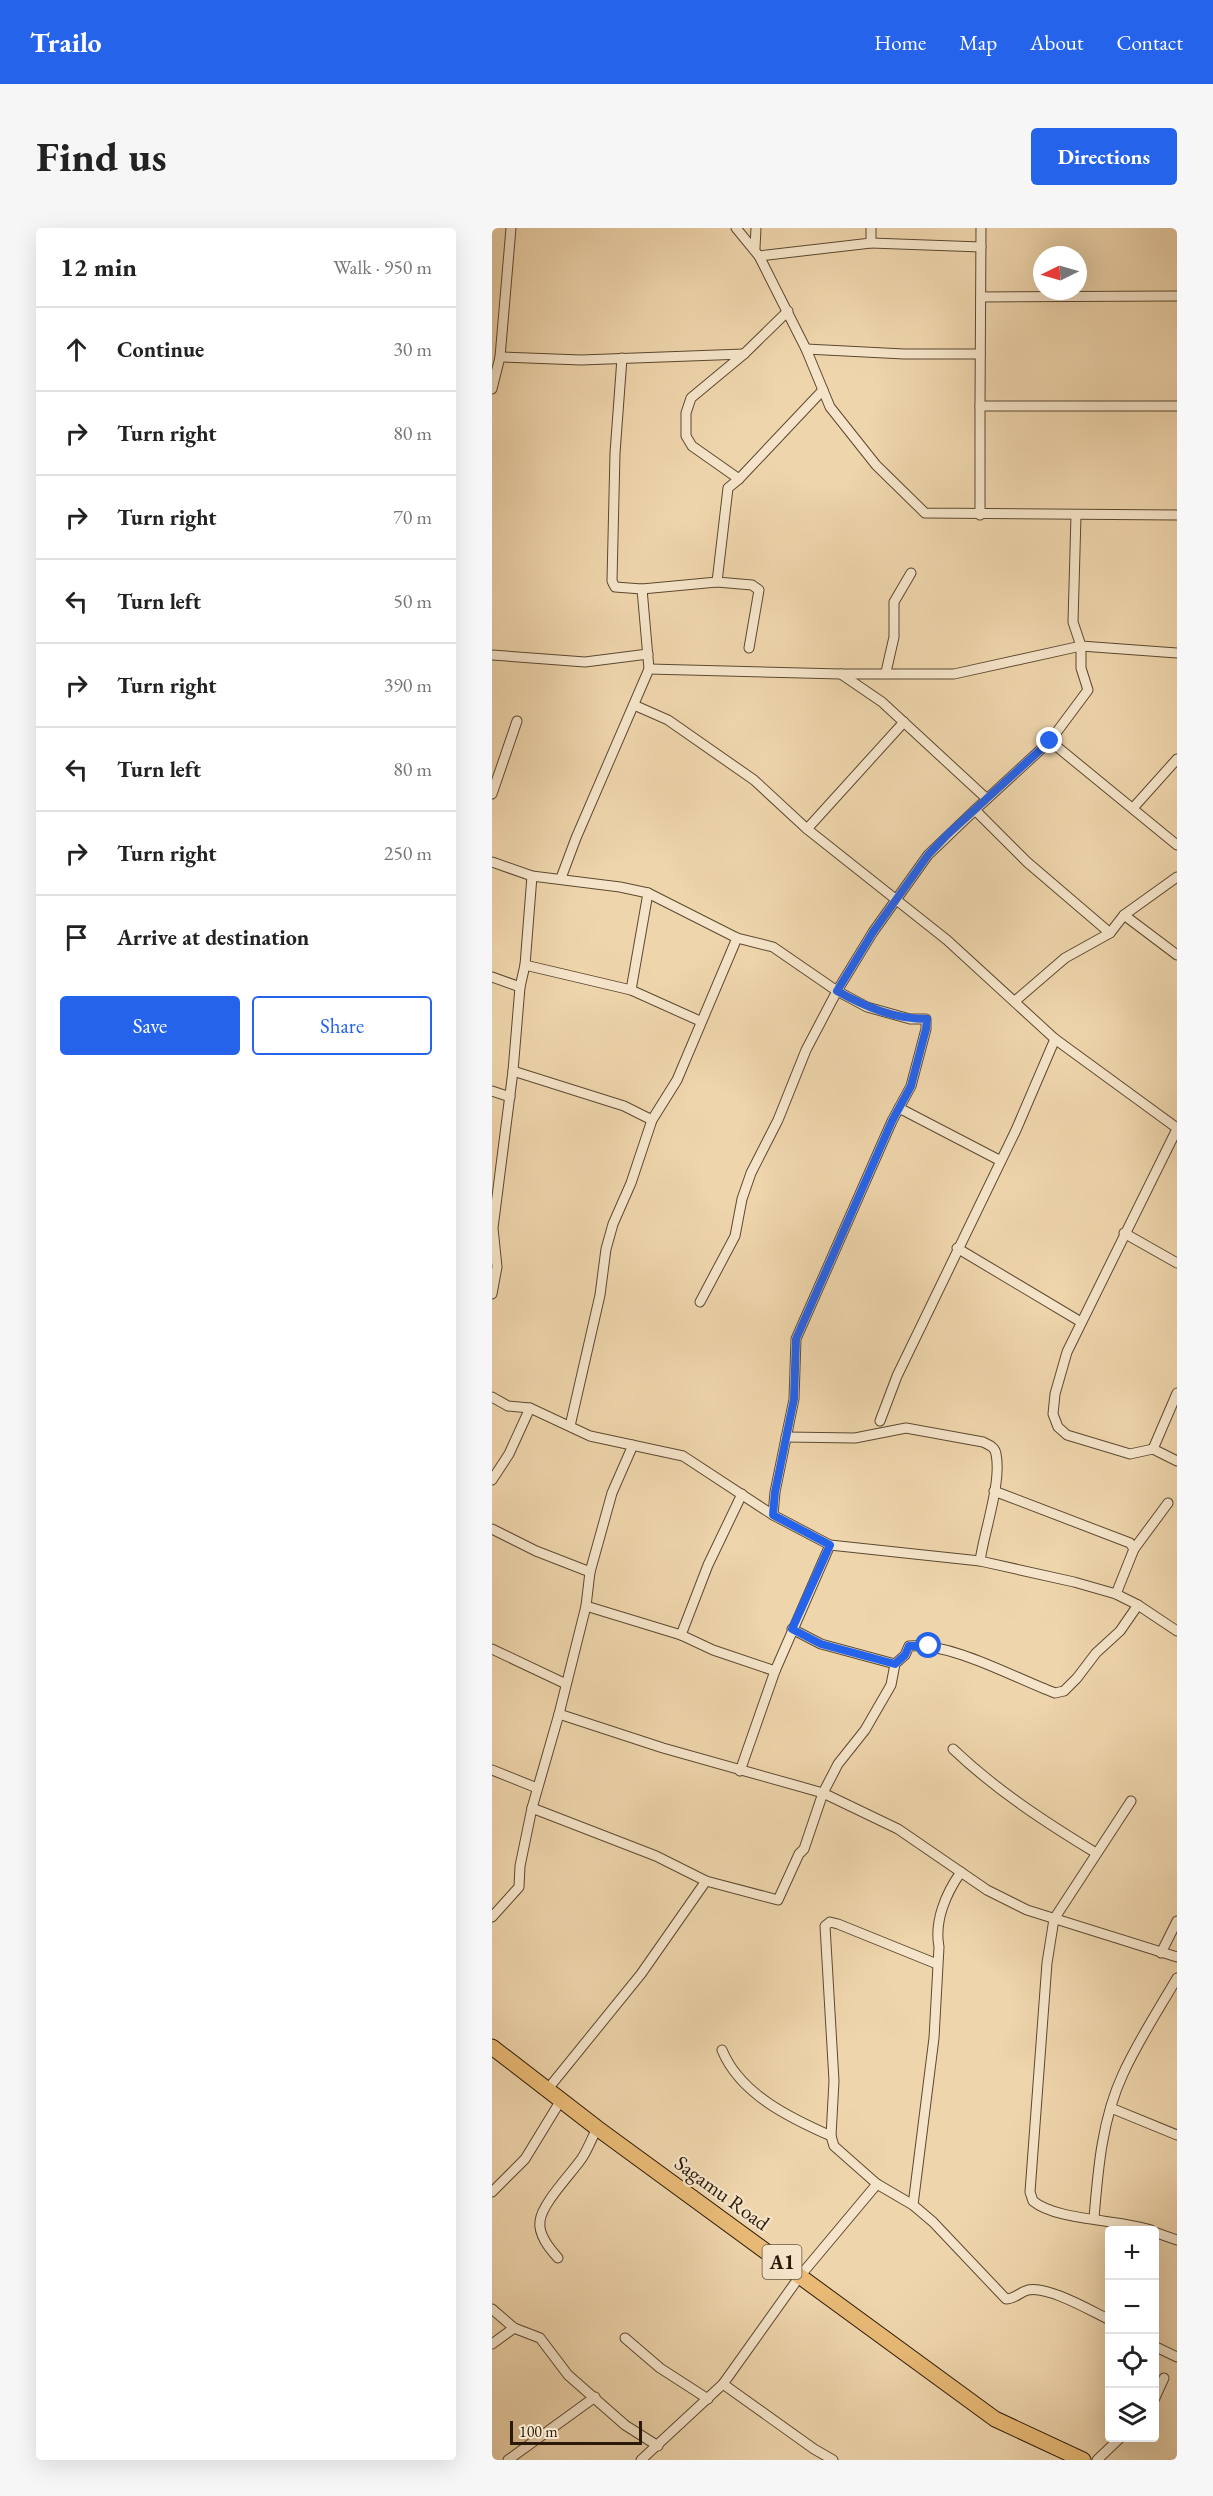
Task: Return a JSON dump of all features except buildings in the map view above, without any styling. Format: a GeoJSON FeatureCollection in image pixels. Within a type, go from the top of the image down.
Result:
{"type":"FeatureCollection","features":[{"type":"Feature","properties":{"kind":"highway","name":"Sagamu Road"},"geometry":{"type":"LineString","coordinates":[[492,2047],[597,2128],[995,2419],[1083,2460]]}},
{"type":"Feature","properties":{"kind":"street"},"geometry":{"type":"LineString","coordinates":[[492,389],[500,357],[511,228]]}},
{"type":"Feature","properties":{"kind":"street"},"geometry":{"type":"LineString","coordinates":[[736,228],[757,252],[788,311],[830,407],[876,465],[925,513],[980,516],[1177,515]]}},
{"type":"Feature","properties":{"kind":"street"},"geometry":{"type":"LineString","coordinates":[[756,228],[757,252]]}},
{"type":"Feature","properties":{"kind":"street"},"geometry":{"type":"LineString","coordinates":[[871,228],[871,243]]}},
{"type":"Feature","properties":{"kind":"street"},"geometry":{"type":"LineString","coordinates":[[980,516],[981,228]]}},
{"type":"Feature","properties":{"kind":"street"},"geometry":{"type":"LineString","coordinates":[[757,252],[871,243],[981,247]]}},
{"type":"Feature","properties":{"kind":"street"},"geometry":{"type":"LineString","coordinates":[[981,297],[1177,296]]}},
{"type":"Feature","properties":{"kind":"street"},"geometry":{"type":"LineString","coordinates":[[739,479],[692,446],[686,436],[686,413],[692,398],[744,354],[788,311]]}},
{"type":"Feature","properties":{"kind":"street"},"geometry":{"type":"LineString","coordinates":[[806,349],[904,354],[980,354]]}},
{"type":"Feature","properties":{"kind":"street"},"geometry":{"type":"LineString","coordinates":[[500,357],[581,360],[744,354]]}},
{"type":"Feature","properties":{"kind":"street"},"geometry":{"type":"LineString","coordinates":[[622,358],[615,453],[612,581],[615,587],[642,589],[717,582],[752,585],[759,590],[748,648]]}},
{"type":"Feature","properties":{"kind":"street"},"geometry":{"type":"LineString","coordinates":[[717,582],[728,488],[823,390]]}},
{"type":"Feature","properties":{"kind":"street"},"geometry":{"type":"LineString","coordinates":[[980,406],[1177,406]]}},
{"type":"Feature","properties":{"kind":"street"},"geometry":{"type":"LineString","coordinates":[[700,1302],[735,1236],[742,1199],[751,1173],[778,1119],[806,1050],[859,953],[928,855],[1050,741],[1088,690],[1081,668],[1081,646],[1073,622],[1076,515]]}},
{"type":"Feature","properties":{"kind":"street"},"geometry":{"type":"LineString","coordinates":[[885,672],[894,638],[894,602],[911,573]]}},
{"type":"Feature","properties":{"kind":"street"},"geometry":{"type":"LineString","coordinates":[[561,878],[649,669],[642,589]]}},
{"type":"Feature","properties":{"kind":"street"},"geometry":{"type":"LineString","coordinates":[[649,669],[841,674],[885,672],[954,674],[1081,646],[1177,653]]}},
{"type":"Feature","properties":{"kind":"street"},"geometry":{"type":"LineString","coordinates":[[492,655],[585,662],[648,654]]}},
{"type":"Feature","properties":{"kind":"street"},"geometry":{"type":"LineString","coordinates":[[841,674],[882,702],[987,799]]}},
{"type":"Feature","properties":{"kind":"street"},"geometry":{"type":"LineString","coordinates":[[634,705],[668,720],[754,780],[807,829],[947,940],[1055,1039],[1177,1128],[1067,1352],[1055,1394],[1053,1414],[1058,1427],[1067,1435],[1130,1454],[1152,1449],[1177,1461]]}},
{"type":"Feature","properties":{"kind":"street"},"geometry":{"type":"LineString","coordinates":[[492,794],[517,722]]}},
{"type":"Feature","properties":{"kind":"street"},"geometry":{"type":"LineString","coordinates":[[807,829],[904,722]]}},
{"type":"Feature","properties":{"kind":"street"},"geometry":{"type":"LineString","coordinates":[[1050,741],[1134,807],[1177,845]]}},
{"type":"Feature","properties":{"kind":"street"},"geometry":{"type":"LineString","coordinates":[[1134,807],[1177,759]]}},
{"type":"Feature","properties":{"kind":"street"},"geometry":{"type":"LineString","coordinates":[[975,810],[1027,862],[1110,933]]}},
{"type":"Feature","properties":{"kind":"street"},"geometry":{"type":"LineString","coordinates":[[492,862],[532,876],[561,878],[648,893],[737,938],[773,947],[837,991],[867,1007],[910,1019],[927,1019],[911,1086],[899,1108],[796,1339],[794,1399],[773,1515]]}},
{"type":"Feature","properties":{"kind":"street"},"geometry":{"type":"LineString","coordinates":[[492,1294],[497,1267],[493,1227],[513,1071],[520,987],[525,965],[532,876]]}},
{"type":"Feature","properties":{"kind":"street"},"geometry":{"type":"LineString","coordinates":[[1015,1001],[1065,958],[1110,933],[1124,915],[1177,876]]}},
{"type":"Feature","properties":{"kind":"street"},"geometry":{"type":"LineString","coordinates":[[631,990],[648,893]]}},
{"type":"Feature","properties":{"kind":"street"},"geometry":{"type":"LineString","coordinates":[[1124,915],[1177,955]]}},
{"type":"Feature","properties":{"kind":"street"},"geometry":{"type":"LineString","coordinates":[[570,1426],[600,1295],[606,1249],[652,1120],[677,1080],[737,938]]}},
{"type":"Feature","properties":{"kind":"street"},"geometry":{"type":"LineString","coordinates":[[525,965],[631,990],[700,1021]]}},
{"type":"Feature","properties":{"kind":"street"},"geometry":{"type":"LineString","coordinates":[[492,977],[520,987]]}},
{"type":"Feature","properties":{"kind":"street"},"geometry":{"type":"LineString","coordinates":[[880,1421],[897,1376],[932,1307],[999,1160],[1016,1130],[1055,1039]]}},
{"type":"Feature","properties":{"kind":"street"},"geometry":{"type":"LineString","coordinates":[[513,1071],[624,1106],[652,1120]]}},
{"type":"Feature","properties":{"kind":"street"},"geometry":{"type":"LineString","coordinates":[[492,1091],[510,1097]]}},
{"type":"Feature","properties":{"kind":"street"},"geometry":{"type":"LineString","coordinates":[[899,1108],[999,1160]]}},
{"type":"Feature","properties":{"kind":"street"},"geometry":{"type":"LineString","coordinates":[[1124,1233],[1177,1263]]}},
{"type":"Feature","properties":{"kind":"street"},"geometry":{"type":"LineString","coordinates":[[957,1248],[1081,1322]]}},
{"type":"Feature","properties":{"kind":"street"},"geometry":{"type":"LineString","coordinates":[[1152,1449],[1177,1393]]}},
{"type":"Feature","properties":{"kind":"street"},"geometry":{"type":"LineString","coordinates":[[492,1397],[508,1406],[530,1408],[590,1436],[683,1456],[773,1515],[830,1545],[980,1561],[1116,1594],[1138,1605],[1177,1631]]}},
{"type":"Feature","properties":{"kind":"street"},"geometry":{"type":"LineString","coordinates":[[492,1480],[509,1454],[530,1408]]}},
{"type":"Feature","properties":{"kind":"street"},"geometry":{"type":"LineString","coordinates":[[786,1437],[855,1438],[906,1428],[983,1442],[992,1447],[996,1454],[994,1491],[980,1561]]}},
{"type":"Feature","properties":{"kind":"street"},"geometry":{"type":"LineString","coordinates":[[492,1917],[519,1887],[520,1866],[532,1808],[560,1714],[586,1606],[590,1572],[612,1493],[633,1445]]}},
{"type":"Feature","properties":{"kind":"street"},"geometry":{"type":"LineString","coordinates":[[994,1491],[1130,1543],[1134,1549]]}},
{"type":"Feature","properties":{"kind":"street"},"geometry":{"type":"LineString","coordinates":[[681,1635],[708,1565],[742,1494]]}},
{"type":"Feature","properties":{"kind":"street"},"geometry":{"type":"LineString","coordinates":[[1116,1594],[1134,1549],[1168,1503]]}},
{"type":"Feature","properties":{"kind":"street"},"geometry":{"type":"LineString","coordinates":[[492,1529],[536,1551],[590,1572]]}},
{"type":"Feature","properties":{"kind":"street"},"geometry":{"type":"LineString","coordinates":[[740,1771],[775,1671],[830,1545]]}},
{"type":"Feature","properties":{"kind":"street"},"geometry":{"type":"LineString","coordinates":[[532,1808],[656,1856],[706,1881],[778,1900],[799,1854],[804,1849],[823,1793],[838,1764],[865,1730],[891,1684],[895,1664],[905,1655],[909,1646],[929,1646],[959,1655],[1054,1693],[1064,1691],[1077,1678],[1096,1653],[1120,1631],[1138,1605]]}},
{"type":"Feature","properties":{"kind":"street"},"geometry":{"type":"LineString","coordinates":[[586,1606],[681,1635],[712,1650],[775,1671]]}},
{"type":"Feature","properties":{"kind":"street"},"geometry":{"type":"LineString","coordinates":[[792,1629],[821,1644],[895,1664]]}},
{"type":"Feature","properties":{"kind":"street"},"geometry":{"type":"LineString","coordinates":[[492,1649],[566,1684]]}},
{"type":"Feature","properties":{"kind":"street"},"geometry":{"type":"LineString","coordinates":[[560,1714],[740,1771],[823,1793],[898,1829],[961,1872],[1027,1910],[1177,1957]]}},
{"type":"Feature","properties":{"kind":"street"},"geometry":{"type":"LineString","coordinates":[[953,1749],[978,1773],[1029,1813],[1096,1853]]}},
{"type":"Feature","properties":{"kind":"street"},"geometry":{"type":"LineString","coordinates":[[492,1770],[537,1788]]}},
{"type":"Feature","properties":{"kind":"street"},"geometry":{"type":"LineString","coordinates":[[1131,1801],[1054,1919],[1047,1963],[1030,2192],[1033,2201],[1054,2212],[1138,2226]]}},
{"type":"Feature","properties":{"kind":"street"},"geometry":{"type":"LineString","coordinates":[[913,2205],[934,2038],[936,1935],[949,1890],[961,1872]]}},
{"type":"Feature","properties":{"kind":"street"},"geometry":{"type":"LineString","coordinates":[[547,2090],[641,1974],[706,1881]]}},
{"type":"Feature","properties":{"kind":"street"},"geometry":{"type":"LineString","coordinates":[[1161,1953],[1177,1921]]}},
{"type":"Feature","properties":{"kind":"street"},"geometry":{"type":"LineString","coordinates":[[937,1964],[838,1924],[830,1922],[825,1926],[834,2080],[831,2136],[834,2146],[877,2184],[913,2205],[933,2222],[1006,2300],[1026,2290],[1035,2290],[1055,2295],[1105,2318]]}},
{"type":"Feature","properties":{"kind":"street"},"geometry":{"type":"LineString","coordinates":[[1094,2218],[1099,2160],[1111,2108],[1123,2074],[1177,1978]]}},
{"type":"Feature","properties":{"kind":"street"},"geometry":{"type":"LineString","coordinates":[[722,2050],[744,2084],[756,2094],[808,2126],[831,2136]]}},
{"type":"Feature","properties":{"kind":"street"},"geometry":{"type":"LineString","coordinates":[[492,2192],[525,2159],[561,2100]]}},
{"type":"Feature","properties":{"kind":"street"},"geometry":{"type":"LineString","coordinates":[[1111,2108],[1177,2135]]}},
{"type":"Feature","properties":{"kind":"street"},"geometry":{"type":"LineString","coordinates":[[558,2258],[547,2245],[540,2229],[540,2217],[568,2173],[581,2159],[597,2128]]}},
{"type":"Feature","properties":{"kind":"street"},"geometry":{"type":"LineString","coordinates":[[642,2460],[723,2384],[800,2276],[877,2184]]}},
{"type":"Feature","properties":{"kind":"street"},"geometry":{"type":"LineString","coordinates":[[1159,2233],[1177,2240]]}},
{"type":"Feature","properties":{"kind":"street"},"geometry":{"type":"LineString","coordinates":[[492,2309],[514,2328],[540,2338],[568,2374],[625,2425],[658,2446]]}},
{"type":"Feature","properties":{"kind":"street"},"geometry":{"type":"LineString","coordinates":[[492,2344],[514,2328]]}},
{"type":"Feature","properties":{"kind":"street"},"geometry":{"type":"LineString","coordinates":[[625,2338],[660,2368],[708,2399]]}},
{"type":"Feature","properties":{"kind":"street"},"geometry":{"type":"LineString","coordinates":[[1159,2348],[1177,2357]]}},
{"type":"Feature","properties":{"kind":"street"},"geometry":{"type":"LineString","coordinates":[[1159,2390],[1164,2378]]}},
{"type":"Feature","properties":{"kind":"street"},"geometry":{"type":"LineString","coordinates":[[723,2384],[813,2449],[833,2460]]}},
{"type":"Feature","properties":{"kind":"street"},"geometry":{"type":"LineString","coordinates":[[508,2460],[595,2397]]}},
{"type":"Feature","properties":{"kind":"street"},"geometry":{"type":"LineString","coordinates":[[1097,2460],[1116,2442]]}},
{"type":"Feature","properties":{"kind":"route"},"geometry":{"type":"LineString","coordinates":[[929,1646],[909,1646],[905,1655],[895,1664],[821,1644],[792,1629],[830,1545],[773,1515],[775,1492],[794,1399],[796,1339],[892,1121],[911,1086],[926,1029],[927,1019],[910,1019],[867,1007],[837,991],[873,932],[928,855],[1050,741]]}}]}
